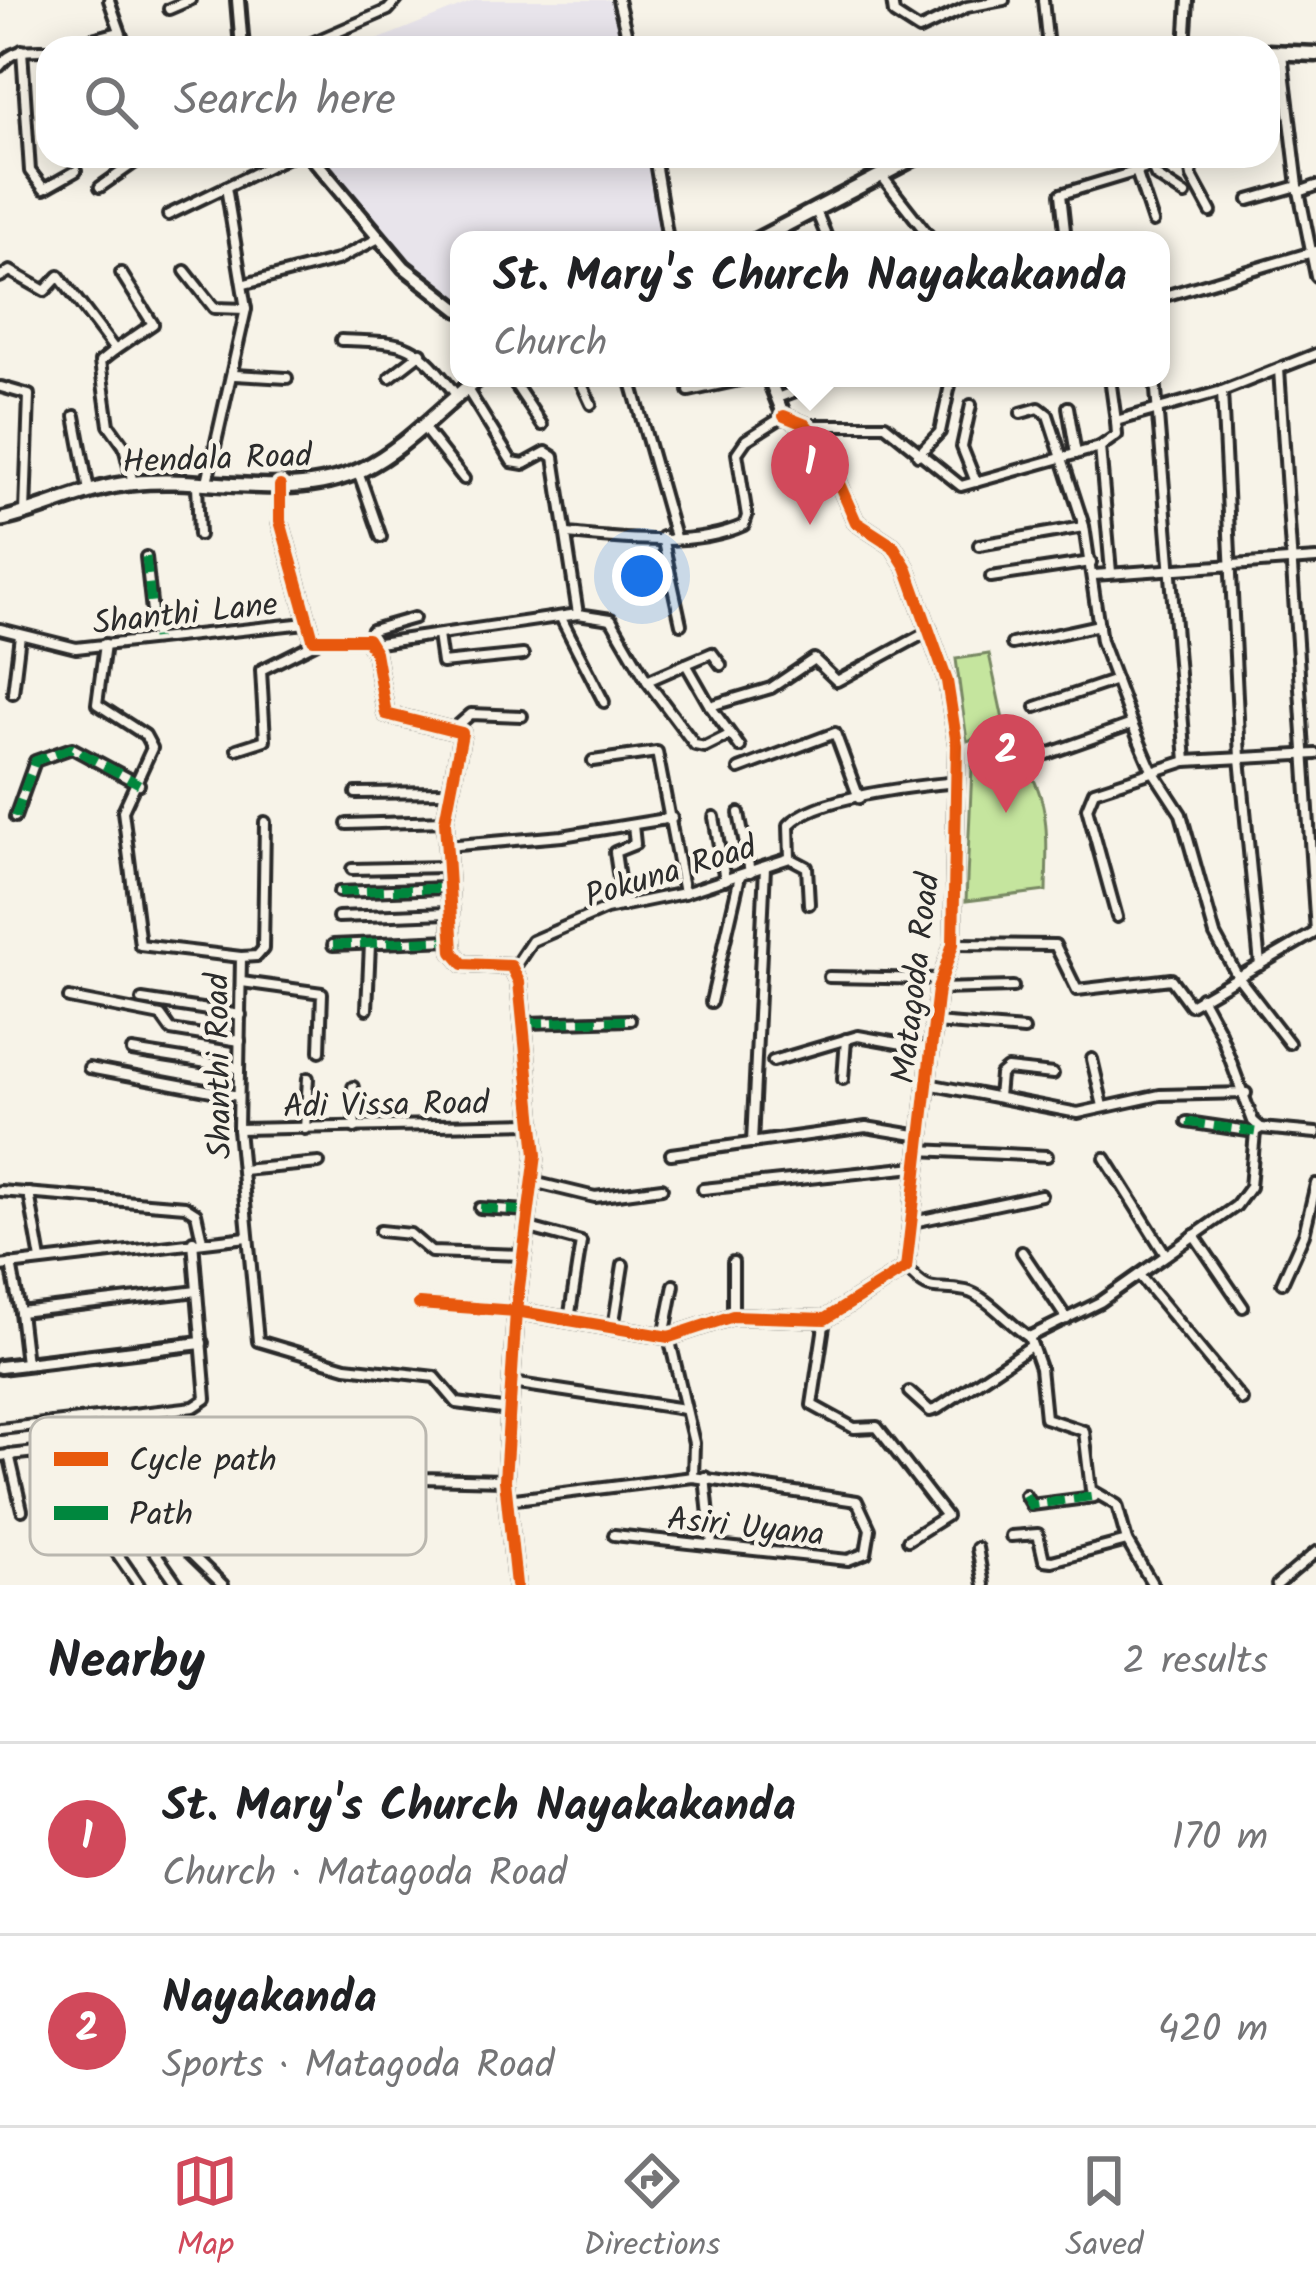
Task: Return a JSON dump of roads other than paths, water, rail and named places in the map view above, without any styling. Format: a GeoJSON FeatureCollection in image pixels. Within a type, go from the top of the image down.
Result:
{"type":"FeatureCollection","features":[{"type":"Feature","properties":{"kind":"main road"},"geometry":{"type":"LineString","coordinates":[[1280,52],[1316,54]]}},
{"type":"Feature","properties":{"kind":"main road"},"geometry":{"type":"LineString","coordinates":[[772,231],[893,168]]}},
{"type":"Feature","properties":{"kind":"main road","name":"Hendala Road"},"geometry":{"type":"LineString","coordinates":[[0,520],[133,483],[313,484],[358,471],[468,387]]}},
{"type":"Feature","properties":{"kind":"street"},"geometry":{"type":"LineString","coordinates":[[109,0],[120,36]]}},
{"type":"Feature","properties":{"kind":"street"},"geometry":{"type":"LineString","coordinates":[[169,9],[190,0]]}},
{"type":"Feature","properties":{"kind":"street"},"geometry":{"type":"LineString","coordinates":[[238,0],[241,36]]}},
{"type":"Feature","properties":{"kind":"street"},"geometry":{"type":"LineString","coordinates":[[328,36],[388,10],[397,0]]}},
{"type":"Feature","properties":{"kind":"street"},"geometry":{"type":"LineString","coordinates":[[618,0],[627,36]]}},
{"type":"Feature","properties":{"kind":"street"},"geometry":{"type":"LineString","coordinates":[[892,0],[894,14],[912,30],[966,4],[1004,0]]}},
{"type":"Feature","properties":{"kind":"street"},"geometry":{"type":"LineString","coordinates":[[1042,0],[1046,36]]}},
{"type":"Feature","properties":{"kind":"street"},"geometry":{"type":"LineString","coordinates":[[1186,36],[1188,0]]}},
{"type":"Feature","properties":{"kind":"street"},"geometry":{"type":"LineString","coordinates":[[104,36],[119,32]]}},
{"type":"Feature","properties":{"kind":"street"},"geometry":{"type":"LineString","coordinates":[[22,50],[30,171],[44,189],[76,171]]}},
{"type":"Feature","properties":{"kind":"street"},"geometry":{"type":"LineString","coordinates":[[0,66],[8,55],[36,50]]}},
{"type":"Feature","properties":{"kind":"street"},"geometry":{"type":"LineString","coordinates":[[1280,82],[1316,277]]}},
{"type":"Feature","properties":{"kind":"street"},"geometry":{"type":"LineString","coordinates":[[100,187],[126,168]]}},
{"type":"Feature","properties":{"kind":"street"},"geometry":{"type":"LineString","coordinates":[[168,215],[265,168]]}},
{"type":"Feature","properties":{"kind":"street"},"geometry":{"type":"LineString","coordinates":[[321,168],[404,267],[450,303]]}},
{"type":"Feature","properties":{"kind":"street"},"geometry":{"type":"LineString","coordinates":[[656,168],[666,231]]}},
{"type":"Feature","properties":{"kind":"street"},"geometry":{"type":"LineString","coordinates":[[1065,231],[1061,194],[1139,168]]}},
{"type":"Feature","properties":{"kind":"street"},"geometry":{"type":"LineString","coordinates":[[1153,168],[1156,176],[1184,195]]}},
{"type":"Feature","properties":{"kind":"street"},"geometry":{"type":"LineString","coordinates":[[1191,168],[1211,212]]}},
{"type":"Feature","properties":{"kind":"street"},"geometry":{"type":"LineString","coordinates":[[1136,171],[1153,222]]}},
{"type":"Feature","properties":{"kind":"street"},"geometry":{"type":"LineString","coordinates":[[880,174],[925,231]]}},
{"type":"Feature","properties":{"kind":"street"},"geometry":{"type":"LineString","coordinates":[[1250,200],[1316,186]]}},
{"type":"Feature","properties":{"kind":"street"},"geometry":{"type":"LineString","coordinates":[[199,535],[202,482],[235,375],[246,309],[226,187]]}},
{"type":"Feature","properties":{"kind":"street"},"geometry":{"type":"LineString","coordinates":[[814,206],[824,231]]}},
{"type":"Feature","properties":{"kind":"street"},"geometry":{"type":"LineString","coordinates":[[245,284],[338,260],[380,237]]}},
{"type":"Feature","properties":{"kind":"street"},"geometry":{"type":"LineString","coordinates":[[1170,294],[1313,252]]}},
{"type":"Feature","properties":{"kind":"street"},"geometry":{"type":"LineString","coordinates":[[0,277],[10,271],[45,291],[59,276],[115,350]]}},
{"type":"Feature","properties":{"kind":"street"},"geometry":{"type":"LineString","coordinates":[[185,271],[214,308],[246,309]]}},
{"type":"Feature","properties":{"kind":"street"},"geometry":{"type":"LineString","coordinates":[[121,273],[153,324],[100,362],[110,425],[124,446],[133,483]]}},
{"type":"Feature","properties":{"kind":"street"},"geometry":{"type":"LineString","coordinates":[[341,340],[402,341],[450,381]]}},
{"type":"Feature","properties":{"kind":"street"},"geometry":{"type":"LineString","coordinates":[[390,377],[421,353]]}},
{"type":"Feature","properties":{"kind":"street"},"geometry":{"type":"LineString","coordinates":[[1116,421],[1222,391],[1316,354]]}},
{"type":"Feature","properties":{"kind":"street"},"geometry":{"type":"LineString","coordinates":[[953,944],[1040,941],[1055,945],[1077,990],[1172,979],[1186,1004],[1316,932],[1300,754],[1279,370]]}},
{"type":"Feature","properties":{"kind":"street"},"geometry":{"type":"LineString","coordinates":[[235,375],[286,378]]}},
{"type":"Feature","properties":{"kind":"street"},"geometry":{"type":"LineString","coordinates":[[1,387],[29,398],[25,514]]}},
{"type":"Feature","properties":{"kind":"street"},"geometry":{"type":"LineString","coordinates":[[457,387],[512,462],[524,464],[546,452],[554,457],[578,614]]}},
{"type":"Feature","properties":{"kind":"street"},"geometry":{"type":"LineString","coordinates":[[517,387],[542,425]]}},
{"type":"Feature","properties":{"kind":"street"},"geometry":{"type":"LineString","coordinates":[[583,387],[591,404]]}},
{"type":"Feature","properties":{"kind":"street"},"geometry":{"type":"LineString","coordinates":[[633,387],[675,537]]}},
{"type":"Feature","properties":{"kind":"street"},"geometry":{"type":"LineString","coordinates":[[689,392],[710,387]]}},
{"type":"Feature","properties":{"kind":"street"},"geometry":{"type":"LineString","coordinates":[[773,387],[784,416],[806,425],[877,422],[956,485],[1100,447],[1117,435],[1111,387]]}},
{"type":"Feature","properties":{"kind":"street"},"geometry":{"type":"LineString","coordinates":[[777,398],[806,387]]}},
{"type":"Feature","properties":{"kind":"street"},"geometry":{"type":"LineString","coordinates":[[918,455],[940,432],[950,387]]}},
{"type":"Feature","properties":{"kind":"street"},"geometry":{"type":"LineString","coordinates":[[1156,387],[1186,761]]}},
{"type":"Feature","properties":{"kind":"street"},"geometry":{"type":"LineString","coordinates":[[1222,391],[1240,758],[1260,965]]}},
{"type":"Feature","properties":{"kind":"street"},"geometry":{"type":"LineString","coordinates":[[971,406],[962,447],[976,482]]}},
{"type":"Feature","properties":{"kind":"street"},"geometry":{"type":"LineString","coordinates":[[1068,406],[1076,454]]}},
{"type":"Feature","properties":{"kind":"street"},"geometry":{"type":"LineString","coordinates":[[1022,413],[1044,410],[1063,457],[1084,526],[1099,625],[1116,680],[1151,768],[1181,814],[1215,934],[1238,977],[1288,1043]]}},
{"type":"Feature","properties":{"kind":"street"},"geometry":{"type":"LineString","coordinates":[[75,416],[89,492]]}},
{"type":"Feature","properties":{"kind":"street"},"geometry":{"type":"LineString","coordinates":[[568,533],[675,537],[728,532],[744,525],[748,516],[737,453],[746,440],[784,416]]}},
{"type":"Feature","properties":{"kind":"street"},"geometry":{"type":"LineString","coordinates":[[422,425],[464,479]]}},
{"type":"Feature","properties":{"kind":"street","name":"Matagoda Road"},"geometry":{"type":"LineString","coordinates":[[806,425],[821,443],[856,522],[893,546],[932,629],[947,682],[958,782],[953,944],[939,984],[906,1268]]}},
{"type":"Feature","properties":{"kind":"street"},"geometry":{"type":"LineString","coordinates":[[1100,447],[1111,572]]}},
{"type":"Feature","properties":{"kind":"street"},"geometry":{"type":"LineString","coordinates":[[358,471],[381,537]]}},
{"type":"Feature","properties":{"kind":"street"},"geometry":{"type":"LineString","coordinates":[[280,486],[280,520],[306,622],[317,642]]}},
{"type":"Feature","properties":{"kind":"street"},"geometry":{"type":"LineString","coordinates":[[979,545],[1084,526]]}},
{"type":"Feature","properties":{"kind":"street"},"geometry":{"type":"LineString","coordinates":[[662,537],[681,624]]}},
{"type":"Feature","properties":{"kind":"street"},"geometry":{"type":"LineString","coordinates":[[146,557],[155,639]]}},
{"type":"Feature","properties":{"kind":"street"},"geometry":{"type":"LineString","coordinates":[[1094,574],[1316,559]]}},
{"type":"Feature","properties":{"kind":"street"},"geometry":{"type":"LineString","coordinates":[[992,577],[1091,562]]}},
{"type":"Feature","properties":{"kind":"street"},"geometry":{"type":"LineString","coordinates":[[237,749],[266,740],[261,670],[317,642],[438,635],[578,614],[611,619],[646,680],[700,748],[729,735]]}},
{"type":"Feature","properties":{"kind":"street"},"geometry":{"type":"LineString","coordinates":[[414,618],[373,630],[369,641],[386,714],[404,722],[455,728],[476,713],[522,716]]}},
{"type":"Feature","properties":{"kind":"street"},"geometry":{"type":"LineString","coordinates":[[561,618],[604,702]]}},
{"type":"Feature","properties":{"kind":"street","name":"Shanthi Lane"},"geometry":{"type":"LineString","coordinates":[[0,629],[76,648],[306,622]]}},
{"type":"Feature","properties":{"kind":"street"},"geometry":{"type":"LineString","coordinates":[[1012,644],[1099,625]]}},
{"type":"Feature","properties":{"kind":"street"},"geometry":{"type":"LineString","coordinates":[[710,706],[771,688],[814,659],[837,681],[932,629]]}},
{"type":"Feature","properties":{"kind":"street"},"geometry":{"type":"LineString","coordinates":[[13,693],[20,635]]}},
{"type":"Feature","properties":{"kind":"street"},"geometry":{"type":"LineString","coordinates":[[438,635],[442,664],[523,656]]}},
{"type":"Feature","properties":{"kind":"street","name":"Shanthi Road"},"geometry":{"type":"LineString","coordinates":[[105,644],[98,704],[148,740],[152,748],[123,811],[140,944],[241,957],[238,1130],[256,1336],[263,1346],[346,1366],[435,1377],[457,1403],[510,1410]]}},
{"type":"Feature","properties":{"kind":"street"},"geometry":{"type":"LineString","coordinates":[[646,680],[712,653],[721,665]]}},
{"type":"Feature","properties":{"kind":"street"},"geometry":{"type":"LineString","coordinates":[[686,664],[740,746]]}},
{"type":"Feature","properties":{"kind":"street"},"geometry":{"type":"LineString","coordinates":[[1036,707],[1116,680]]}},
{"type":"Feature","properties":{"kind":"street"},"geometry":{"type":"LineString","coordinates":[[1048,754],[1132,724]]}},
{"type":"Feature","properties":{"kind":"street"},"geometry":{"type":"LineString","coordinates":[[455,728],[463,745],[448,792],[445,821],[450,940],[455,958],[464,964],[514,968],[526,1023],[534,1123],[533,1182],[516,1311],[505,1480],[516,1585]]}},
{"type":"Feature","properties":{"kind":"street"},"geometry":{"type":"LineString","coordinates":[[740,769],[835,733],[860,798]]}},
{"type":"Feature","properties":{"kind":"street"},"geometry":{"type":"LineString","coordinates":[[15,817],[31,768],[40,757],[56,752],[80,750],[139,784]]}},
{"type":"Feature","properties":{"kind":"street"},"geometry":{"type":"LineString","coordinates":[[592,760],[657,752],[684,893]]}},
{"type":"Feature","properties":{"kind":"street"},"geometry":{"type":"LineString","coordinates":[[1117,917],[1087,799],[1151,768],[1186,761],[1316,754]]}},
{"type":"Feature","properties":{"kind":"street","name":"Pokuna Road"},"geometry":{"type":"LineString","coordinates":[[514,968],[532,941],[623,906],[684,893],[790,858],[792,820],[860,798],[958,782]]}},
{"type":"Feature","properties":{"kind":"street"},"geometry":{"type":"LineString","coordinates":[[356,793],[448,792]]}},
{"type":"Feature","properties":{"kind":"street"},"geometry":{"type":"LineString","coordinates":[[710,1002],[745,874],[739,813]]}},
{"type":"Feature","properties":{"kind":"street"},"geometry":{"type":"LineString","coordinates":[[714,817],[725,881]]}},
{"type":"Feature","properties":{"kind":"street"},"geometry":{"type":"LineString","coordinates":[[446,846],[672,818]]}},
{"type":"Feature","properties":{"kind":"street"},"geometry":{"type":"LineString","coordinates":[[347,824],[445,821]]}},
{"type":"Feature","properties":{"kind":"street"},"geometry":{"type":"LineString","coordinates":[[241,957],[256,956],[263,949],[265,822]]}},
{"type":"Feature","properties":{"kind":"street"},"geometry":{"type":"LineString","coordinates":[[623,906],[615,852],[634,844],[633,825]]}},
{"type":"Feature","properties":{"kind":"street"},"geometry":{"type":"LineString","coordinates":[[790,858],[800,859],[807,867],[809,904]]}},
{"type":"Feature","properties":{"kind":"street"},"geometry":{"type":"LineString","coordinates":[[352,869],[446,867]]}},
{"type":"Feature","properties":{"kind":"street"},"geometry":{"type":"LineString","coordinates":[[752,1142],[765,867]]}},
{"type":"Feature","properties":{"kind":"street"},"geometry":{"type":"LineString","coordinates":[[339,892],[446,888]]}},
{"type":"Feature","properties":{"kind":"street"},"geometry":{"type":"LineString","coordinates":[[338,917],[448,914]]}},
{"type":"Feature","properties":{"kind":"street"},"geometry":{"type":"LineString","coordinates":[[333,945],[450,940]]}},
{"type":"Feature","properties":{"kind":"street"},"geometry":{"type":"LineString","coordinates":[[367,1009],[370,944]]}},
{"type":"Feature","properties":{"kind":"street"},"geometry":{"type":"LineString","coordinates":[[829,977],[1013,987]]}},
{"type":"Feature","properties":{"kind":"street"},"geometry":{"type":"LineString","coordinates":[[242,982],[322,993],[320,1052]]}},
{"type":"Feature","properties":{"kind":"street"},"geometry":{"type":"LineString","coordinates":[[69,998],[161,1016],[171,1030],[240,1041]]}},
{"type":"Feature","properties":{"kind":"street"},"geometry":{"type":"LineString","coordinates":[[909,1392],[930,1411],[937,1409],[1236,1206],[1250,1187],[1258,1130],[1246,1093],[1201,998]]}},
{"type":"Feature","properties":{"kind":"street"},"geometry":{"type":"LineString","coordinates":[[142,1000],[241,1016]]}},
{"type":"Feature","properties":{"kind":"street"},"geometry":{"type":"LineString","coordinates":[[526,1023],[630,1020]]}},
{"type":"Feature","properties":{"kind":"street"},"geometry":{"type":"LineString","coordinates":[[935,1023],[1024,1030]]}},
{"type":"Feature","properties":{"kind":"street"},"geometry":{"type":"LineString","coordinates":[[773,1061],[868,1036],[933,1049]]}},
{"type":"Feature","properties":{"kind":"street"},"geometry":{"type":"LineString","coordinates":[[843,1079],[845,1039]]}},
{"type":"Feature","properties":{"kind":"street"},"geometry":{"type":"LineString","coordinates":[[132,1051],[239,1068]]}},
{"type":"Feature","properties":{"kind":"street"},"geometry":{"type":"LineString","coordinates":[[1092,1059],[1103,1106]]}},
{"type":"Feature","properties":{"kind":"street"},"geometry":{"type":"LineString","coordinates":[[89,1068],[238,1096]]}},
{"type":"Feature","properties":{"kind":"street"},"geometry":{"type":"LineString","coordinates":[[998,1097],[1000,1075],[1007,1069],[1053,1074]]}},
{"type":"Feature","properties":{"kind":"street"},"geometry":{"type":"LineString","coordinates":[[305,1129],[308,1078]]}},
{"type":"Feature","properties":{"kind":"street"},"geometry":{"type":"LineString","coordinates":[[928,1084],[1078,1113],[1160,1095],[1246,1093]]}},
{"type":"Feature","properties":{"kind":"street"},"geometry":{"type":"LineString","coordinates":[[353,1088],[355,1127]]}},
{"type":"Feature","properties":{"kind":"street"},"geometry":{"type":"LineString","coordinates":[[1186,1122],[1316,1133]]}},
{"type":"Feature","properties":{"kind":"street","name":"Adi Vissa Road"},"geometry":{"type":"LineString","coordinates":[[238,1130],[534,1123]]}},
{"type":"Feature","properties":{"kind":"street"},"geometry":{"type":"LineString","coordinates":[[670,1154],[866,1127],[920,1143],[1047,1156]]}},
{"type":"Feature","properties":{"kind":"street"},"geometry":{"type":"LineString","coordinates":[[1105,1158],[1166,1255]]}},
{"type":"Feature","properties":{"kind":"street"},"geometry":{"type":"LineString","coordinates":[[242,1170],[319,1163]]}},
{"type":"Feature","properties":{"kind":"street"},"geometry":{"type":"LineString","coordinates":[[703,1190],[915,1167]]}},
{"type":"Feature","properties":{"kind":"street"},"geometry":{"type":"LineString","coordinates":[[533,1182],[595,1197],[662,1188]]}},
{"type":"Feature","properties":{"kind":"street"},"geometry":{"type":"LineString","coordinates":[[1282,1283],[1304,1234],[1316,1184]]}},
{"type":"Feature","properties":{"kind":"street"},"geometry":{"type":"LineString","coordinates":[[0,1191],[185,1206],[196,1213],[203,1405],[102,1417]]}},
{"type":"Feature","properties":{"kind":"street"},"geometry":{"type":"LineString","coordinates":[[29,1193],[40,1260]]}},
{"type":"Feature","properties":{"kind":"street"},"geometry":{"type":"LineString","coordinates":[[913,1222],[1041,1196]]}},
{"type":"Feature","properties":{"kind":"street"},"geometry":{"type":"LineString","coordinates":[[480,1208],[529,1210]]}},
{"type":"Feature","properties":{"kind":"street"},"geometry":{"type":"LineString","coordinates":[[526,1227],[581,1242],[569,1320]]}},
{"type":"Feature","properties":{"kind":"street"},"geometry":{"type":"LineString","coordinates":[[380,1231],[410,1234],[431,1252],[522,1255]]}},
{"type":"Feature","properties":{"kind":"street"},"geometry":{"type":"LineString","coordinates":[[1194,1235],[1243,1307]]}},
{"type":"Feature","properties":{"kind":"street"},"geometry":{"type":"LineString","coordinates":[[26,1364],[20,1312],[6,1265],[247,1237]]}},
{"type":"Feature","properties":{"kind":"street"},"geometry":{"type":"LineString","coordinates":[[1022,1252],[1067,1319]]}},
{"type":"Feature","properties":{"kind":"street"},"geometry":{"type":"LineString","coordinates":[[733,1262],[733,1316]]}},
{"type":"Feature","properties":{"kind":"street"},"geometry":{"type":"LineString","coordinates":[[613,1331],[623,1264]]}},
{"type":"Feature","properties":{"kind":"street"},"geometry":{"type":"LineString","coordinates":[[419,1304],[516,1311],[666,1337],[733,1316],[825,1319],[906,1268],[923,1287],[938,1293],[967,1292],[1030,1342],[1040,1368],[1045,1418],[1084,1431],[1095,1496]]}},
{"type":"Feature","properties":{"kind":"street"},"geometry":{"type":"LineString","coordinates":[[1139,1275],[1242,1400]]}},
{"type":"Feature","properties":{"kind":"street"},"geometry":{"type":"LineString","coordinates":[[666,1337],[674,1285]]}},
{"type":"Feature","properties":{"kind":"street"},"geometry":{"type":"LineString","coordinates":[[20,1312],[197,1291]]}},
{"type":"Feature","properties":{"kind":"street"},"geometry":{"type":"LineString","coordinates":[[825,1319],[812,1405],[854,1428],[877,1427],[946,1516],[908,1540]]}},
{"type":"Feature","properties":{"kind":"street","name":"Asiri Uyana"},"geometry":{"type":"LineString","coordinates":[[666,1337],[694,1443],[694,1478]]}},
{"type":"Feature","properties":{"kind":"street"},"geometry":{"type":"LineString","coordinates":[[0,1367],[202,1342]]}},
{"type":"Feature","properties":{"kind":"street"},"geometry":{"type":"LineString","coordinates":[[512,1383],[684,1409]]}},
{"type":"Feature","properties":{"kind":"street"},"geometry":{"type":"LineString","coordinates":[[0,1429],[30,1425]]}},
{"type":"Feature","properties":{"kind":"street"},"geometry":{"type":"LineString","coordinates":[[4,1455],[22,1510]]}},
{"type":"Feature","properties":{"kind":"street"},"geometry":{"type":"LineString","coordinates":[[426,1478],[505,1480]]}},
{"type":"Feature","properties":{"kind":"street"},"geometry":{"type":"LineString","coordinates":[[705,1478],[712,1545]]}},
{"type":"Feature","properties":{"kind":"street","name":"Asiri Uyana"},"geometry":{"type":"LineString","coordinates":[[506,1500],[705,1478],[857,1502],[870,1529],[866,1553],[859,1559],[614,1535]]}},
{"type":"Feature","properties":{"kind":"street"},"geometry":{"type":"LineString","coordinates":[[1025,1495],[1031,1505],[1095,1496],[1117,1504],[1127,1541],[1153,1585]]}},
{"type":"Feature","properties":{"kind":"street"},"geometry":{"type":"LineString","coordinates":[[1011,1536],[1038,1534],[1044,1560],[1052,1561],[1127,1541]]}},
{"type":"Feature","properties":{"kind":"street"},"geometry":{"type":"LineString","coordinates":[[977,1548],[984,1585]]}},
{"type":"Feature","properties":{"kind":"street"},"geometry":{"type":"LineString","coordinates":[[1277,1585],[1316,1552]]}},
{"type":"Feature","properties":{"kind":"street"},"geometry":{"type":"LineString","coordinates":[[118,1555],[139,1585]]}},
{"type":"Feature","properties":{"kind":"street"},"geometry":{"type":"LineString","coordinates":[[157,1555],[178,1585]]}},
{"type":"Feature","properties":{"kind":"street"},"geometry":{"type":"LineString","coordinates":[[192,1555],[223,1585]]}},
{"type":"Feature","properties":{"kind":"place","name":"St. Mary's Church Nayakakanda"},"geometry":{"type":"Point","coordinates":[810,525]}},
{"type":"Feature","properties":{"kind":"place","name":"Nayakanda"},"geometry":{"type":"Point","coordinates":[1006,813]}}]}
